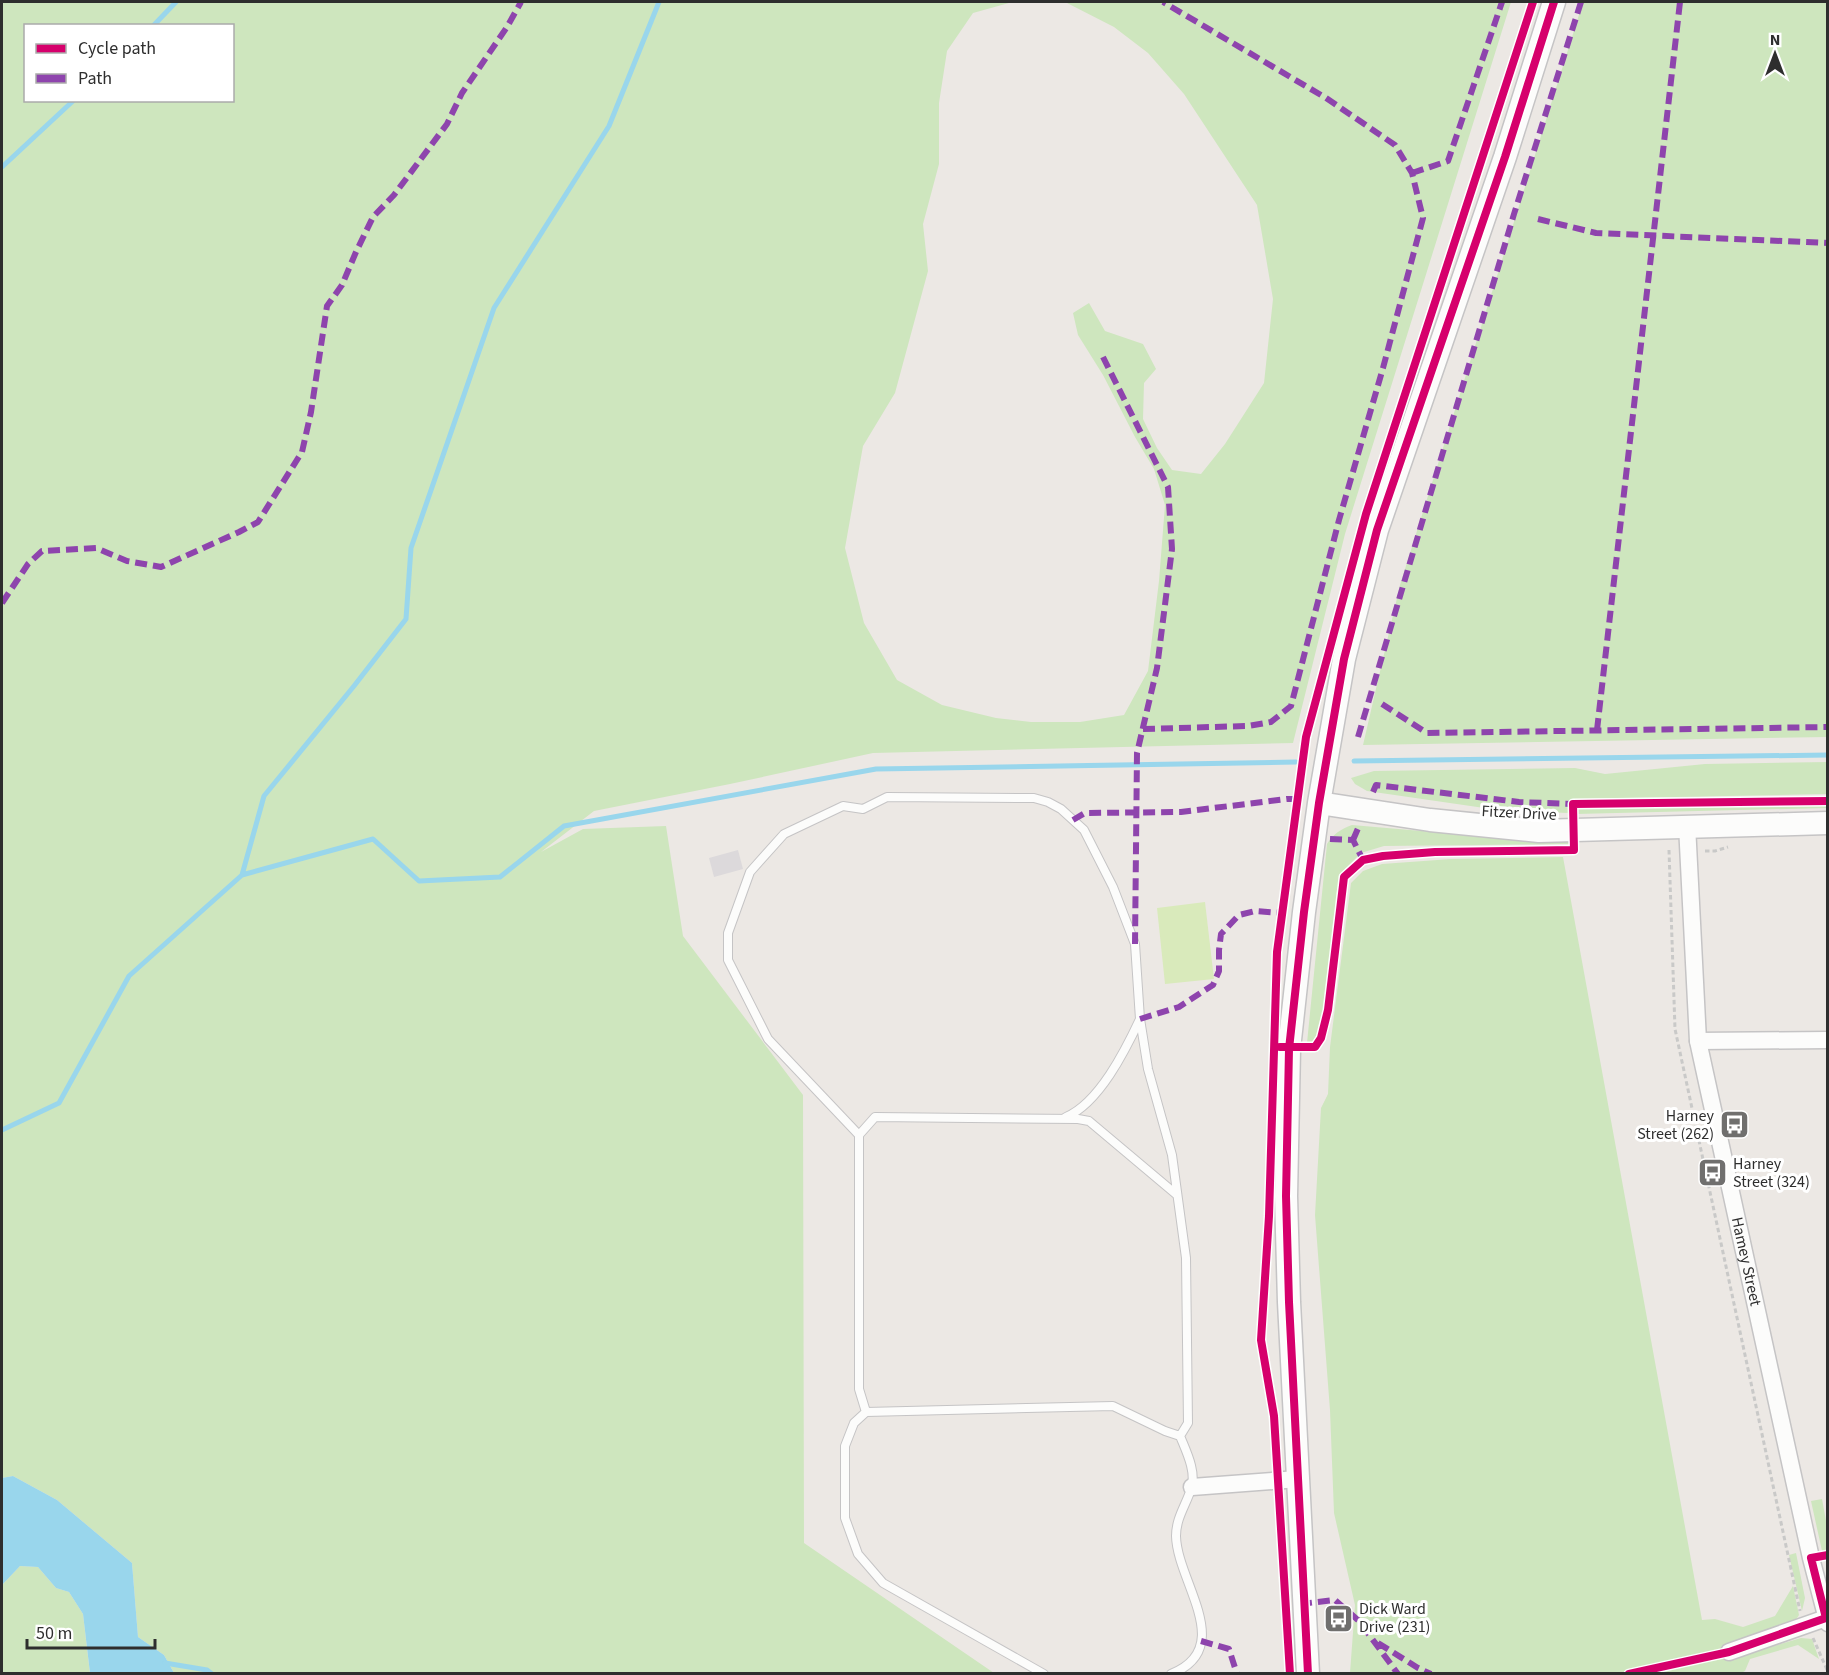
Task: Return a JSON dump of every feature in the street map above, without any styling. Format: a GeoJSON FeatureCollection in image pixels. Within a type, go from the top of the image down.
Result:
{"type":"FeatureCollection","features":[{"type":"Feature","properties":{"kind":"street"},"geometry":{"type":"LineString","coordinates":[[1308,1674],[1289,1302],[1286,1196],[1289,1049],[1319,803],[1344,659],[1377,530],[1501,169],[1554,2]]}},
{"type":"Feature","properties":{"kind":"street","name":"Fitzer Drive"},"geometry":{"type":"LineString","coordinates":[[1319,803],[1430,820],[1539,831],[1827,822]]}},
{"type":"Feature","properties":{"kind":"street","name":"Hamey Street"},"geometry":{"type":"LineString","coordinates":[[1687,825],[1698,1041],[1826,1621]]}},
{"type":"Feature","properties":{"kind":"street"},"geometry":{"type":"LineString","coordinates":[[1698,1041],[1827,1040]]}},
{"type":"Feature","properties":{"kind":"street"},"geometry":{"type":"LineString","coordinates":[[1192,1486],[1298,1479]]}},
{"type":"Feature","properties":{"kind":"street"},"geometry":{"type":"LineString","coordinates":[[1729,1652],[1826,1621]]}},
{"type":"Feature","properties":{"kind":"lane"},"geometry":{"type":"LineString","coordinates":[[859,1135],[768,1039],[728,960],[728,933],[750,872],[784,834],[843,806],[864,809],[887,797],[1034,798],[1061,809],[1084,830],[1113,887],[1135,944],[1140,1019],[1148,1069],[1172,1155],[1186,1258],[1188,1423],[1180,1436]]}},
{"type":"Feature","properties":{"kind":"lane"},"geometry":{"type":"LineString","coordinates":[[1066,1117],[1087,1105],[1104,1083],[1140,1019]]}},
{"type":"Feature","properties":{"kind":"lane"},"geometry":{"type":"LineString","coordinates":[[866,1412],[859,1389],[859,1135],[875,1116],[1066,1117],[1089,1121],[1177,1195]]}},
{"type":"Feature","properties":{"kind":"lane"},"geometry":{"type":"LineString","coordinates":[[1044,1674],[883,1583],[858,1554],[845,1518],[845,1446],[854,1423],[866,1412],[1113,1406],[1180,1436]]}},
{"type":"Feature","properties":{"kind":"lane"},"geometry":{"type":"LineString","coordinates":[[1171,1674],[1196,1657],[1201,1641],[1200,1617],[1177,1548],[1176,1534],[1179,1515],[1192,1486],[1191,1465],[1180,1436]]}},
{"type":"Feature","properties":{"kind":"path"},"geometry":{"type":"LineString","coordinates":[[1815,1643],[1827,1672]]}},
{"type":"Feature","properties":{"kind":"shaded area"},"geometry":{"type":"Polygon","coordinates":[[[738,850],[743,869],[714,877],[709,858],[738,850]]]}},
{"type":"Feature","properties":{"kind":"green space"},"geometry":{"type":"Polygon","coordinates":[[[2,2],[1511,2],[1345,534],[1293,743],[873,753],[594,811],[541,852],[583,829],[666,826],[683,936],[803,1095],[804,1543],[994,1673],[174,1673],[164,1655],[138,1637],[132,1563],[57,1500],[13,1476],[2,1478],[2,2]],[[1009,3],[973,13],[947,51],[939,103],[939,164],[923,224],[928,271],[895,393],[863,446],[845,548],[864,623],[897,680],[942,705],[996,718],[1031,722],[1080,722],[1124,715],[1148,671],[1159,581],[1165,505],[1154,469],[1103,375],[1078,335],[1073,313],[1089,303],[1105,331],[1143,344],[1156,369],[1144,383],[1143,419],[1157,448],[1172,470],[1201,474],[1225,444],[1264,383],[1273,299],[1257,205],[1184,94],[1148,53],[1114,27],[1067,3],[1009,3]]]}},
{"type":"Feature","properties":{"kind":"green space"},"geometry":{"type":"Polygon","coordinates":[[[1583,2],[1827,2],[1827,737],[1363,745],[1400,585],[1583,2]]]}},
{"type":"Feature","properties":{"kind":"green space"},"geometry":{"type":"Polygon","coordinates":[[[1828,762],[1827,794],[1572,799],[1569,802],[1569,813],[1505,811],[1367,791],[1355,784],[1351,778],[1374,771],[1575,768],[1605,774],[1705,764],[1828,762]]]}},
{"type":"Feature","properties":{"kind":"green space"},"geometry":{"type":"Polygon","coordinates":[[[1827,800],[1827,808],[1576,814],[1576,806],[1827,800]]]}},
{"type":"Feature","properties":{"kind":"green space"},"geometry":{"type":"Polygon","coordinates":[[[1352,825],[1538,841],[1569,841],[1569,844],[1384,846],[1361,853],[1345,869],[1337,890],[1329,991],[1316,1038],[1307,1043],[1327,844],[1338,832],[1352,825]]]}},
{"type":"Feature","properties":{"kind":"green space"},"geometry":{"type":"Polygon","coordinates":[[[1563,857],[1702,1620],[1715,1619],[1743,1627],[1775,1616],[1793,1586],[1799,1615],[1795,1621],[1747,1637],[1753,1652],[1801,1638],[1812,1639],[1819,1659],[1798,1645],[1750,1659],[1745,1671],[1741,1673],[1350,1673],[1355,1605],[1334,1513],[1330,1410],[1315,1215],[1321,1108],[1328,1094],[1330,1047],[1351,883],[1363,871],[1382,864],[1451,859],[1563,857]]]}},
{"type":"Feature","properties":{"kind":"green space"},"geometry":{"type":"Polygon","coordinates":[[[1205,902],[1214,979],[1165,984],[1157,908],[1205,902]]]}},
{"type":"Feature","properties":{"kind":"green space"},"geometry":{"type":"Polygon","coordinates":[[[1822,1499],[1827,1526],[1828,1550],[1822,1551],[1811,1501],[1822,1499]]]}},
{"type":"Feature","properties":{"kind":"green space"},"geometry":{"type":"Polygon","coordinates":[[[1796,1553],[1805,1598],[1802,1611],[1789,1555],[1796,1553]]]}},
{"type":"Feature","properties":{"kind":"green space"},"geometry":{"type":"Polygon","coordinates":[[[20,1566],[38,1567],[56,1588],[69,1592],[83,1614],[90,1674],[2,1674],[2,1585],[20,1566]]]}},
{"type":"Feature","properties":{"kind":"water"},"geometry":{"type":"Polygon","coordinates":[[[13,1476],[57,1500],[132,1563],[138,1637],[164,1655],[174,1673],[90,1673],[83,1614],[69,1592],[56,1588],[38,1567],[20,1566],[2,1585],[2,1478],[13,1476]]]}},
{"type":"Feature","properties":{"kind":"waterway"},"geometry":{"type":"LineString","coordinates":[[155,24],[176,2]]}},
{"type":"Feature","properties":{"kind":"waterway"},"geometry":{"type":"LineString","coordinates":[[2,1130],[59,1103],[129,976],[242,875],[264,796],[406,619],[411,548],[494,308],[609,126],[659,2]]}},
{"type":"Feature","properties":{"kind":"waterway"},"geometry":{"type":"LineString","coordinates":[[2,167],[72,102]]}},
{"type":"Feature","properties":{"kind":"waterway"},"geometry":{"type":"LineString","coordinates":[[1354,761],[1828,755]]}},
{"type":"Feature","properties":{"kind":"waterway"},"geometry":{"type":"LineString","coordinates":[[242,875],[373,839],[419,881],[500,877],[564,826],[876,769],[1296,762]]}},
{"type":"Feature","properties":{"kind":"waterway"},"geometry":{"type":"LineString","coordinates":[[165,1663],[207,1670],[212,1674]]}},
{"type":"Feature","properties":{"kind":"marked path"},"geometry":{"type":"LineString","coordinates":[[2,603],[28,564],[42,551],[96,548],[127,561],[161,567],[258,522],[302,452],[311,412],[327,306],[342,285],[373,217],[394,195],[447,124],[462,93],[507,27],[521,2]]}},
{"type":"Feature","properties":{"kind":"marked path"},"geometry":{"type":"LineString","coordinates":[[1143,729],[1248,726],[1271,722],[1291,706],[1339,520],[1423,218],[1412,173],[1395,145],[1326,98],[1163,2]]}},
{"type":"Feature","properties":{"kind":"marked path"},"geometry":{"type":"LineString","coordinates":[[1412,173],[1448,161],[1502,2]]}},
{"type":"Feature","properties":{"kind":"marked path"},"geometry":{"type":"LineString","coordinates":[[1358,737],[1514,214],[1581,2]]}},
{"type":"Feature","properties":{"kind":"marked path"},"geometry":{"type":"LineString","coordinates":[[1597,730],[1680,2]]}},
{"type":"Feature","properties":{"kind":"marked path"},"geometry":{"type":"LineString","coordinates":[[1538,219],[1596,233],[1828,243]]}},
{"type":"Feature","properties":{"kind":"marked path"},"geometry":{"type":"LineString","coordinates":[[1103,357],[1168,487],[1172,549],[1157,668],[1137,753],[1135,944]]}},
{"type":"Feature","properties":{"kind":"marked path"},"geometry":{"type":"LineString","coordinates":[[1382,704],[1427,733],[1828,727]]}},
{"type":"Feature","properties":{"kind":"marked path"},"geometry":{"type":"LineString","coordinates":[[1373,792],[1376,785],[1519,802],[1573,804]]}},
{"type":"Feature","properties":{"kind":"marked path"},"geometry":{"type":"LineString","coordinates":[[1073,820],[1085,813],[1181,812],[1297,799]]}},
{"type":"Feature","properties":{"kind":"marked path"},"geometry":{"type":"LineString","coordinates":[[1353,840],[1359,826]]}},
{"type":"Feature","properties":{"kind":"marked path"},"geometry":{"type":"LineString","coordinates":[[1330,839],[1353,840],[1363,860]]}},
{"type":"Feature","properties":{"kind":"marked path"},"geometry":{"type":"LineString","coordinates":[[1140,1019],[1179,1007],[1213,985],[1219,971],[1221,934],[1239,915],[1255,911],[1282,913]]}},
{"type":"Feature","properties":{"kind":"marked path"},"geometry":{"type":"LineString","coordinates":[[1300,1604],[1335,1600],[1359,1621],[1398,1674]]}},
{"type":"Feature","properties":{"kind":"marked path"},"geometry":{"type":"LineString","coordinates":[[1201,1641],[1229,1649],[1237,1674]]}},
{"type":"Feature","properties":{"kind":"marked path"},"geometry":{"type":"LineString","coordinates":[[1378,1643],[1431,1674]]}},
{"type":"Feature","properties":{"kind":"cycle path"},"geometry":{"type":"LineString","coordinates":[[1290,1674],[1274,1416],[1261,1340],[1269,1216],[1277,952],[1306,737],[1366,514],[1533,2]]}},
{"type":"Feature","properties":{"kind":"cycle path"},"geometry":{"type":"LineString","coordinates":[[1308,1674],[1289,1302],[1286,1196],[1289,1049],[1319,803],[1344,659],[1377,530],[1505,157],[1554,2]]}},
{"type":"Feature","properties":{"kind":"cycle path"},"geometry":{"type":"LineString","coordinates":[[1280,1047],[1315,1047],[1321,1038],[1328,1010],[1344,877],[1363,860],[1435,852],[1574,850],[1573,804],[1828,801]]}},
{"type":"Feature","properties":{"kind":"cycle path"},"geometry":{"type":"LineString","coordinates":[[1629,1674],[1729,1652],[1826,1618],[1811,1558],[1828,1555]]}},
{"type":"Feature","properties":{"kind":"place","name":"Harney Street (262)"},"geometry":{"type":"Point","coordinates":[1735,1125]}},
{"type":"Feature","properties":{"kind":"place","name":"Harney Street (324)"},"geometry":{"type":"Point","coordinates":[1712,1173]}},
{"type":"Feature","properties":{"kind":"place","name":"Dick Ward Drive (231)"},"geometry":{"type":"Point","coordinates":[1338,1618]}}]}
